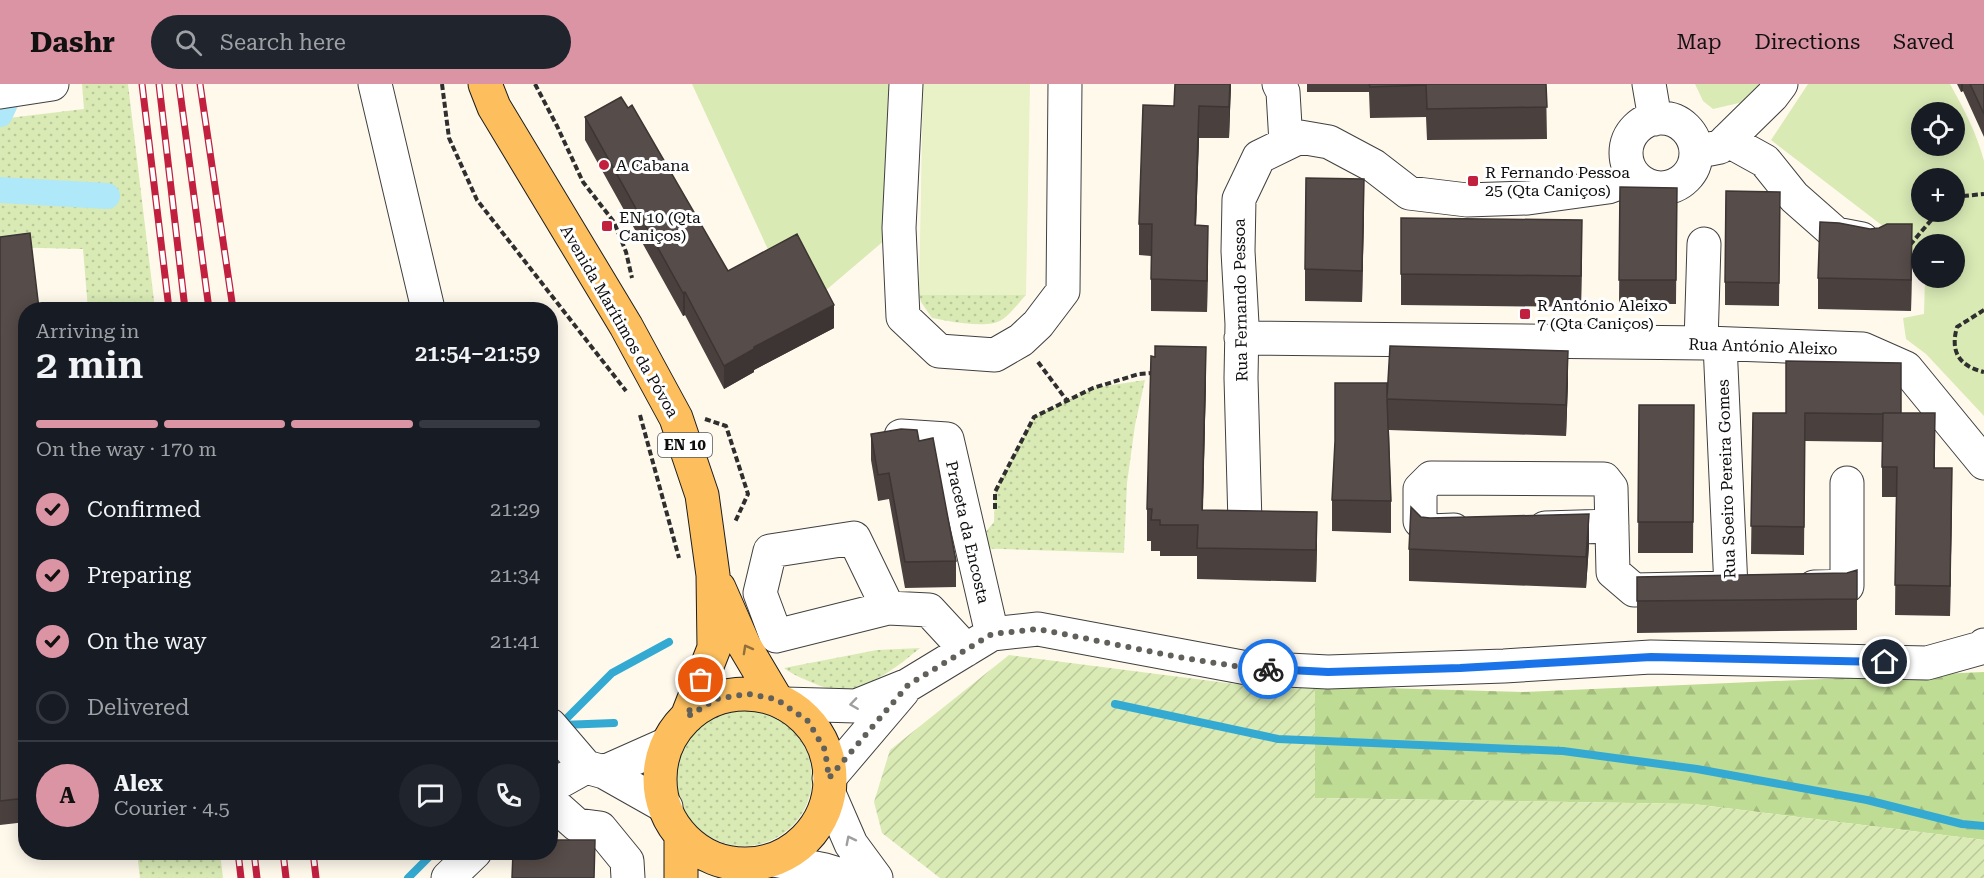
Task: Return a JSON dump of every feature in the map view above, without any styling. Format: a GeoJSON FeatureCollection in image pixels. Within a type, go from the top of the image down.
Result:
{"type":"FeatureCollection","features":[{"type":"Feature","properties":{"kind":"main road","name":"Avenida Marítimos da Póvoa"},"geometry":{"type":"LineString","coordinates":[[489,96],[626,326],[676,418],[702,495],[713,575],[714,648],[687,717]]}},
{"type":"Feature","properties":{"kind":"main road","name":"Avenida Marítimos da Póvoa"},"geometry":{"type":"LineString","coordinates":[[713,575],[744,645],[780,702]]}},
{"type":"Feature","properties":{"kind":"main road"},"geometry":{"type":"LineString","coordinates":[[681,838],[734,872],[774,860],[802,843],[823,816],[830,788],[825,750],[808,721],[780,702],[748,694],[716,699],[687,717],[667,744],[659,776],[666,807],[681,838],[681,878]]}},
{"type":"Feature","properties":{"kind":"street"},"geometry":{"type":"LineString","coordinates":[[0,92],[52,84]]}},
{"type":"Feature","properties":{"kind":"street"},"geometry":{"type":"LineString","coordinates":[[375,84],[426,302]]}},
{"type":"Feature","properties":{"kind":"street"},"geometry":{"type":"LineString","coordinates":[[465,84],[489,96]]}},
{"type":"Feature","properties":{"kind":"street"},"geometry":{"type":"LineString","coordinates":[[906,84],[899,228],[903,317],[939,351],[995,355],[1021,340],[1038,324],[1063,291],[1065,84]]}},
{"type":"Feature","properties":{"kind":"street"},"geometry":{"type":"LineString","coordinates":[[1279,84],[1283,92],[1286,143]]}},
{"type":"Feature","properties":{"kind":"street"},"geometry":{"type":"LineString","coordinates":[[1649,84],[1655,119]]}},
{"type":"Feature","properties":{"kind":"street"},"geometry":{"type":"LineString","coordinates":[[1696,151],[1720,147],[1772,96],[1780,84]]}},
{"type":"Feature","properties":{"kind":"street"},"geometry":{"type":"LineString","coordinates":[[1655,119],[1667,119],[1687,130],[1696,151],[1691,172],[1675,186],[1665,188],[1653,188],[1635,177],[1629,168],[1627,158],[1630,137],[1645,122],[1655,119]]}},
{"type":"Feature","properties":{"kind":"street","name":"Rua Fernando Pessoa"},"geometry":{"type":"LineString","coordinates":[[1245,523],[1238,251],[1239,199],[1258,157],[1300,136],[1329,142],[1374,166],[1409,193],[1467,200],[1528,198],[1608,188],[1635,177]]}},
{"type":"Feature","properties":{"kind":"street"},"geometry":{"type":"LineString","coordinates":[[1727,140],[1765,162],[1794,197],[1836,234],[1873,242]]}},
{"type":"Feature","properties":{"kind":"street","name":"Rua Soeiro Pereira Gomes"},"geometry":{"type":"LineString","coordinates":[[1486,529],[1429,531],[1420,521],[1420,489],[1431,478],[1604,479],[1611,488],[1613,572],[1634,590],[1731,588],[1704,244]]}},
{"type":"Feature","properties":{"kind":"street","name":"Rua António Aleixo"},"geometry":{"type":"LineString","coordinates":[[1241,338],[1711,343],[1863,349],[1906,368],[1984,463]]}},
{"type":"Feature","properties":{"kind":"street","name":"Praceta da Encosta"},"geometry":{"type":"LineString","coordinates":[[901,436],[947,439],[979,642]]}},
{"type":"Feature","properties":{"kind":"street"},"geometry":{"type":"LineString","coordinates":[[1731,588],[1847,586],[1847,483]]}},
{"type":"Feature","properties":{"kind":"street"},"geometry":{"type":"LineString","coordinates":[[1521,528],[1612,526]]}},
{"type":"Feature","properties":{"kind":"street"},"geometry":{"type":"LineString","coordinates":[[888,608],[929,610],[979,642]]}},
{"type":"Feature","properties":{"kind":"street"},"geometry":{"type":"LineString","coordinates":[[780,702],[856,706],[908,685],[979,642],[1038,629],[1247,668],[1328,672],[1504,666],[1651,657],[1927,663],[1981,648],[1984,645]]}},
{"type":"Feature","properties":{"kind":"street"},"geometry":{"type":"LineString","coordinates":[[876,878],[851,844],[830,788],[908,685]]}},
{"type":"Feature","properties":{"kind":"street"},"geometry":{"type":"LineString","coordinates":[[558,734],[595,769],[666,807]]}},
{"type":"Feature","properties":{"kind":"street"},"geometry":{"type":"LineString","coordinates":[[558,784],[667,744]]}},
{"type":"Feature","properties":{"kind":"street"},"geometry":{"type":"LineString","coordinates":[[558,808],[577,825],[600,828],[627,861],[628,878]]}},
{"type":"Feature","properties":{"kind":"street"},"geometry":{"type":"LineString","coordinates":[[448,878],[467,860]]}},
{"type":"Feature","properties":{"kind":"street"},"geometry":{"type":"LineString","coordinates":[[774,860],[825,870],[851,878]]}},
{"type":"Feature","properties":{"kind":"path"},"geometry":{"type":"LineString","coordinates":[[442,84],[449,138],[477,200],[556,302]]}},
{"type":"Feature","properties":{"kind":"path"},"geometry":{"type":"LineString","coordinates":[[1965,196],[1984,194]]}},
{"type":"Feature","properties":{"kind":"path"},"geometry":{"type":"LineString","coordinates":[[1873,242],[1908,248],[1930,222]]}},
{"type":"Feature","properties":{"kind":"path"},"geometry":{"type":"LineString","coordinates":[[558,305],[632,400]]}},
{"type":"Feature","properties":{"kind":"path"},"geometry":{"type":"LineString","coordinates":[[1984,310],[1957,327],[1955,335],[1956,352],[1961,363],[1984,372]]}},
{"type":"Feature","properties":{"kind":"path"},"geometry":{"type":"LineString","coordinates":[[1021,340],[1068,402]]}},
{"type":"Feature","properties":{"kind":"path"},"geometry":{"type":"LineString","coordinates":[[995,512],[995,492],[1034,417],[1093,388],[1139,374],[1163,373]]}},
{"type":"Feature","properties":{"kind":"path"},"geometry":{"type":"LineString","coordinates":[[638,408],[680,561]]}},
{"type":"Feature","properties":{"kind":"green space"},"geometry":{"type":"Polygon","coordinates":[[[82,84],[128,84],[154,302],[87,302],[83,249],[0,247],[0,119],[84,109],[82,84]]]}},
{"type":"Feature","properties":{"kind":"green space"},"geometry":{"type":"Polygon","coordinates":[[[692,84],[902,84],[899,228],[825,291],[776,267],[692,84]]]}},
{"type":"Feature","properties":{"kind":"green space"},"geometry":{"type":"Polygon","coordinates":[[[923,84],[1030,84],[1026,295],[919,295],[923,84]]]}},
{"type":"Feature","properties":{"kind":"green space"},"geometry":{"type":"Polygon","coordinates":[[[1695,84],[1775,84],[1752,100],[1713,109],[1703,101],[1695,84]]]}},
{"type":"Feature","properties":{"kind":"green space"},"geometry":{"type":"Polygon","coordinates":[[[1808,84],[1950,84],[1959,102],[1911,102],[1911,156],[1965,156],[1965,112],[1984,161],[1984,416],[1926,354],[1906,339],[1903,318],[1924,314],[1925,288],[1965,288],[1965,234],[1911,234],[1911,250],[1901,240],[1771,140],[1808,84]]]}},
{"type":"Feature","properties":{"kind":"green space"},"geometry":{"type":"Polygon","coordinates":[[[919,295],[1026,295],[1003,319],[988,324],[979,324],[932,318],[919,295]]]}},
{"type":"Feature","properties":{"kind":"green space"},"geometry":{"type":"Polygon","coordinates":[[[1145,380],[1135,425],[1127,483],[1124,553],[972,548],[994,522],[995,492],[1034,417],[1093,388],[1145,380]]]}},
{"type":"Feature","properties":{"kind":"green space"},"geometry":{"type":"Polygon","coordinates":[[[920,648],[884,675],[853,689],[840,690],[824,687],[784,668],[877,650],[920,648]]]}},
{"type":"Feature","properties":{"kind":"green space"},"geometry":{"type":"Polygon","coordinates":[[[1009,655],[1235,684],[1315,686],[1315,798],[1693,804],[1984,840],[1984,878],[940,878],[882,833],[874,802],[890,750],[1009,655]]]}},
{"type":"Feature","properties":{"kind":"green space"},"geometry":{"type":"Polygon","coordinates":[[[1984,672],[1984,840],[1693,804],[1314,798],[1315,686],[1523,692],[1984,672]]]}},
{"type":"Feature","properties":{"kind":"green space"},"geometry":{"type":"Polygon","coordinates":[[[744,710],[770,715],[782,721],[792,730],[801,740],[807,752],[812,778],[807,804],[801,816],[792,826],[782,835],[770,841],[744,846],[718,841],[706,835],[696,826],[687,816],[681,804],[676,778],[681,752],[687,740],[696,730],[706,721],[718,715],[744,710]]]}},
{"type":"Feature","properties":{"kind":"green space"},"geometry":{"type":"Polygon","coordinates":[[[138,860],[221,860],[223,878],[140,878],[138,860]]]}},
{"type":"Feature","properties":{"kind":"building"},"geometry":{"type":"Polygon","coordinates":[[[1175,84],[1230,84],[1229,107],[1199,106],[1195,225],[1208,226],[1207,281],[1151,279],[1152,224],[1139,224],[1143,105],[1174,106],[1175,84]]]}},
{"type":"Feature","properties":{"kind":"building"},"geometry":{"type":"Polygon","coordinates":[[[1369,84],[1546,84],[1547,107],[1427,109],[1426,85],[1370,87],[1369,84]]]}},
{"type":"Feature","properties":{"kind":"building"},"geometry":{"type":"Polygon","coordinates":[[[1970,84],[1984,84],[1984,114],[1970,84]]]}},
{"type":"Feature","properties":{"kind":"building"},"geometry":{"type":"Polygon","coordinates":[[[621,97],[628,108],[632,105],[728,271],[797,234],[834,305],[754,347],[724,366],[685,292],[683,293],[585,117],[621,97]]]}},
{"type":"Feature","properties":{"kind":"building"},"geometry":{"type":"Polygon","coordinates":[[[1306,178],[1364,179],[1362,271],[1305,269],[1306,178]]]}},
{"type":"Feature","properties":{"kind":"building"},"geometry":{"type":"Polygon","coordinates":[[[1620,187],[1677,188],[1676,280],[1619,280],[1620,187]]]}},
{"type":"Feature","properties":{"kind":"building"},"geometry":{"type":"Polygon","coordinates":[[[1726,191],[1780,192],[1779,283],[1725,282],[1726,191]]]}},
{"type":"Feature","properties":{"kind":"building"},"geometry":{"type":"Polygon","coordinates":[[[1401,218],[1582,220],[1581,276],[1401,274],[1401,218]]]}},
{"type":"Feature","properties":{"kind":"building"},"geometry":{"type":"Polygon","coordinates":[[[1820,222],[1870,229],[1887,224],[1912,224],[1911,280],[1818,278],[1820,222]]]}},
{"type":"Feature","properties":{"kind":"building"},"geometry":{"type":"Polygon","coordinates":[[[30,233],[38,302],[18,302],[18,799],[0,801],[0,237],[30,233]]]}},
{"type":"Feature","properties":{"kind":"building"},"geometry":{"type":"Polygon","coordinates":[[[1155,346],[1206,347],[1202,510],[1317,512],[1316,550],[1197,548],[1198,525],[1160,525],[1160,520],[1151,520],[1152,509],[1147,509],[1151,356],[1155,357],[1155,346]]]}},
{"type":"Feature","properties":{"kind":"building"},"geometry":{"type":"Polygon","coordinates":[[[1390,346],[1568,351],[1566,405],[1387,399],[1391,501],[1332,500],[1335,383],[1387,383],[1387,398],[1390,346]]]}},
{"type":"Feature","properties":{"kind":"building"},"geometry":{"type":"Polygon","coordinates":[[[1786,361],[1901,363],[1901,413],[1805,413],[1804,527],[1751,526],[1753,413],[1786,413],[1786,361]]]}},
{"type":"Feature","properties":{"kind":"building"},"geometry":{"type":"Polygon","coordinates":[[[1639,405],[1694,405],[1693,522],[1638,522],[1639,405]]]}},
{"type":"Feature","properties":{"kind":"building"},"geometry":{"type":"Polygon","coordinates":[[[1883,413],[1935,413],[1934,468],[1952,468],[1950,586],[1895,585],[1897,467],[1882,467],[1883,413]]]}},
{"type":"Feature","properties":{"kind":"building"},"geometry":{"type":"Polygon","coordinates":[[[901,429],[917,430],[919,441],[933,438],[956,561],[905,562],[889,473],[878,475],[871,434],[901,429]]]}},
{"type":"Feature","properties":{"kind":"building"},"geometry":{"type":"Polygon","coordinates":[[[1411,507],[1421,517],[1430,518],[1589,514],[1586,557],[1409,549],[1411,507]]]}},
{"type":"Feature","properties":{"kind":"building"},"geometry":{"type":"Polygon","coordinates":[[[1857,570],[1857,599],[1637,601],[1637,577],[1847,573],[1857,570]]]}},
{"type":"Feature","properties":{"kind":"building"},"geometry":{"type":"Polygon","coordinates":[[[558,840],[595,840],[594,878],[512,878],[513,860],[558,860],[558,840]]]}},
{"type":"Feature","properties":{"kind":"waterway"},"geometry":{"type":"LineString","coordinates":[[0,114],[6,101],[4,84]]}},
{"type":"Feature","properties":{"kind":"waterway"},"geometry":{"type":"LineString","coordinates":[[0,190],[107,196]]}},
{"type":"Feature","properties":{"kind":"waterway"},"geometry":{"type":"LineString","coordinates":[[559,726],[612,673],[669,642]]}},
{"type":"Feature","properties":{"kind":"waterway"},"geometry":{"type":"LineString","coordinates":[[1115,704],[1278,739],[1563,751],[1697,769],[1867,800],[1962,824],[1984,826]]}},
{"type":"Feature","properties":{"kind":"waterway"},"geometry":{"type":"LineString","coordinates":[[561,725],[614,723]]}},
{"type":"Feature","properties":{"kind":"waterway"},"geometry":{"type":"LineString","coordinates":[[408,878],[426,860]]}},
{"type":"Feature","properties":{"kind":"railway"},"geometry":{"type":"LineString","coordinates":[[142,84],[168,302]]}},
{"type":"Feature","properties":{"kind":"railway"},"geometry":{"type":"LineString","coordinates":[[159,84],[184,302]]}},
{"type":"Feature","properties":{"kind":"railway"},"geometry":{"type":"LineString","coordinates":[[179,84],[208,302]]}},
{"type":"Feature","properties":{"kind":"railway"},"geometry":{"type":"LineString","coordinates":[[200,84],[232,302]]}},
{"type":"Feature","properties":{"kind":"railway"},"geometry":{"type":"LineString","coordinates":[[239,860],[241,878]]}},
{"type":"Feature","properties":{"kind":"railway"},"geometry":{"type":"LineString","coordinates":[[255,860],[257,878]]}},
{"type":"Feature","properties":{"kind":"railway"},"geometry":{"type":"LineString","coordinates":[[284,860],[286,878]]}},
{"type":"Feature","properties":{"kind":"railway"},"geometry":{"type":"LineString","coordinates":[[314,860],[316,878]]}},
{"type":"Feature","properties":{"kind":"way so far"},"geometry":{"type":"LineString","coordinates":[[701,680],[687,717],[716,699],[748,694],[776,699],[808,721],[825,750],[829,778],[908,685],[992,634],[1038,629],[1178,657],[1268,669]]}},
{"type":"Feature","properties":{"kind":"place","name":"A Cabana"},"geometry":{"type":"Point","coordinates":[604,165]}},
{"type":"Feature","properties":{"kind":"place","name":"R Fernando Pessoa 25 (Qta Caniços)"},"geometry":{"type":"Point","coordinates":[1473,181]}},
{"type":"Feature","properties":{"kind":"place","name":"EN 10 (Qta Caniços)"},"geometry":{"type":"Point","coordinates":[607,226]}},
{"type":"Feature","properties":{"kind":"place","name":"R António Aleixo 7 (Qta Caniços)"},"geometry":{"type":"Point","coordinates":[1525,314]}},
{"type":"Feature","properties":{"kind":"route"},"geometry":{"type":"LineString","coordinates":[[1268,669],[1328,672],[1460,668],[1651,657],[1885,662]]}}]}
